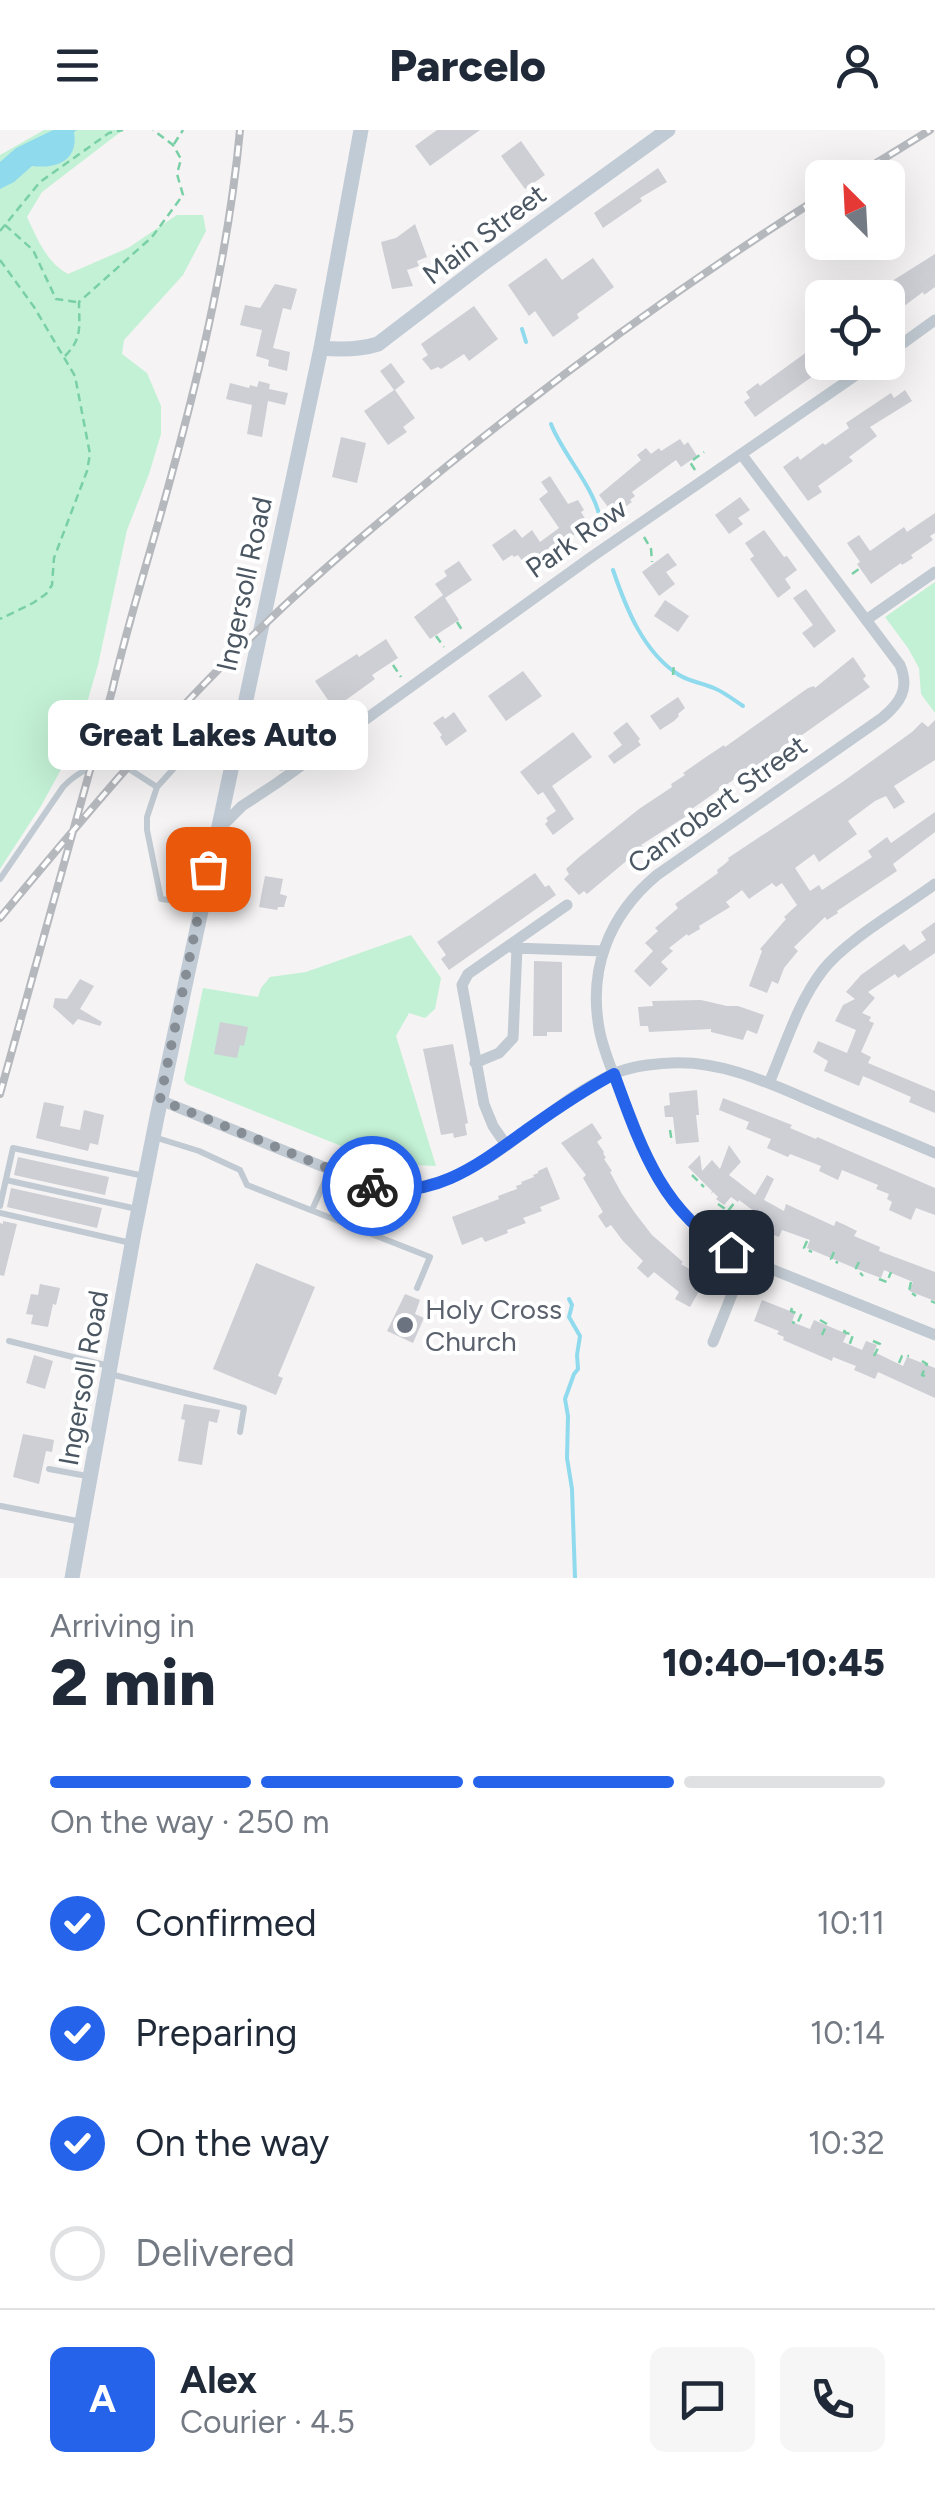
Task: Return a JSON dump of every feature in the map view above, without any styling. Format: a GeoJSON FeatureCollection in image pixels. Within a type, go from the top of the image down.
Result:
{"type":"FeatureCollection","features":[{"type":"Feature","properties":{"kind":"main road","name":"Ingersoll Road"},"geometry":{"type":"LineString","coordinates":[[72,1578],[138,1210],[321,348],[361,130]]}},
{"type":"Feature","properties":{"kind":"main road","name":"Main Street"},"geometry":{"type":"LineString","coordinates":[[321,348],[342,350],[378,344],[668,130]]}},
{"type":"Feature","properties":{"kind":"street"},"geometry":{"type":"LineString","coordinates":[[905,342],[935,320]]}},
{"type":"Feature","properties":{"kind":"street","name":"Park Row"},"geometry":{"type":"LineString","coordinates":[[215,834],[242,806],[590,558],[849,380]]}},
{"type":"Feature","properties":{"kind":"street","name":"Canrobert Street"},"geometry":{"type":"LineString","coordinates":[[742,455],[900,666],[904,675],[903,694],[894,708],[657,874],[623,909],[604,951],[596,988],[600,1034],[648,1160],[669,1196],[702,1231],[746,1259],[935,1334]]}},
{"type":"Feature","properties":{"kind":"street"},"geometry":{"type":"LineString","coordinates":[[866,620],[935,572]]}},
{"type":"Feature","properties":{"kind":"street"},"geometry":{"type":"LineString","coordinates":[[233,752],[281,764],[308,759]]}},
{"type":"Feature","properties":{"kind":"street"},"geometry":{"type":"LineString","coordinates":[[769,1083],[808,993],[827,965],[935,884]]}},
{"type":"Feature","properties":{"kind":"street"},"geometry":{"type":"LineString","coordinates":[[506,1145],[487,1114],[463,998],[464,980],[566,905]]}},
{"type":"Feature","properties":{"kind":"street"},"geometry":{"type":"LineString","coordinates":[[512,948],[604,951]]}},
{"type":"Feature","properties":{"kind":"street"},"geometry":{"type":"LineString","coordinates":[[475,1062],[499,1053],[513,1038],[512,948]]}},
{"type":"Feature","properties":{"kind":"street"},"geometry":{"type":"LineString","coordinates":[[160,1100],[378,1188],[422,1187],[460,1176],[614,1074],[658,1064],[695,1063],[769,1083],[935,1153]]}},
{"type":"Feature","properties":{"kind":"street"},"geometry":{"type":"LineString","coordinates":[[712,1342],[746,1259]]}},
{"type":"Feature","properties":{"kind":"lane"},"geometry":{"type":"LineString","coordinates":[[201,904],[161,899],[147,818],[157,787],[214,724],[243,707]]}},
{"type":"Feature","properties":{"kind":"lane"},"geometry":{"type":"LineString","coordinates":[[0,879],[73,777],[96,765],[118,762],[157,787]]}},
{"type":"Feature","properties":{"kind":"lane"},"geometry":{"type":"LineString","coordinates":[[153,1136],[240,1170],[247,1185],[430,1257],[416,1288]]}},
{"type":"Feature","properties":{"kind":"lane"},"geometry":{"type":"LineString","coordinates":[[132,1243],[0,1210],[13,1148],[145,1176]]}},
{"type":"Feature","properties":{"kind":"lane"},"geometry":{"type":"LineString","coordinates":[[312,1210],[330,1169]]}},
{"type":"Feature","properties":{"kind":"lane"},"geometry":{"type":"LineString","coordinates":[[6,1180],[138,1210]]}},
{"type":"Feature","properties":{"kind":"lane"},"geometry":{"type":"LineString","coordinates":[[8,1340],[244,1408],[240,1432]]}},
{"type":"Feature","properties":{"kind":"lane"},"geometry":{"type":"LineString","coordinates":[[48,1469],[91,1477]]}},
{"type":"Feature","properties":{"kind":"lane"},"geometry":{"type":"LineString","coordinates":[[1,1506],[82,1522]]}},
{"type":"Feature","properties":{"kind":"path"},"geometry":{"type":"LineString","coordinates":[[0,231],[40,182],[109,133],[123,130]]}},
{"type":"Feature","properties":{"kind":"path"},"geometry":{"type":"LineString","coordinates":[[4,224],[33,250],[56,299],[78,302],[152,237],[182,194],[177,174],[181,160],[173,146],[153,130]]}},
{"type":"Feature","properties":{"kind":"path"},"geometry":{"type":"LineString","coordinates":[[173,146],[183,130]]}},
{"type":"Feature","properties":{"kind":"path"},"geometry":{"type":"LineString","coordinates":[[0,260],[14,276],[75,376],[90,454],[54,558],[52,584],[46,594],[0,620]]}},
{"type":"Feature","properties":{"kind":"path"},"geometry":{"type":"LineString","coordinates":[[64,356],[76,345],[80,333],[78,302]]}},
{"type":"Feature","properties":{"kind":"path"},"geometry":{"type":"LineString","coordinates":[[696,471],[690,462],[704,452]]}},
{"type":"Feature","properties":{"kind":"path"},"geometry":{"type":"LineString","coordinates":[[643,536],[652,562]]}},
{"type":"Feature","properties":{"kind":"path"},"geometry":{"type":"LineString","coordinates":[[852,574],[858,569]]}},
{"type":"Feature","properties":{"kind":"path"},"geometry":{"type":"LineString","coordinates":[[457,622],[464,633]]}},
{"type":"Feature","properties":{"kind":"path"},"geometry":{"type":"LineString","coordinates":[[436,636],[444,647]]}},
{"type":"Feature","properties":{"kind":"path"},"geometry":{"type":"LineString","coordinates":[[393,664],[402,676]]}},
{"type":"Feature","properties":{"kind":"path"},"geometry":{"type":"LineString","coordinates":[[673,676],[674,664]]}},
{"type":"Feature","properties":{"kind":"path"},"geometry":{"type":"LineString","coordinates":[[670,1130],[672,1143]]}},
{"type":"Feature","properties":{"kind":"path"},"geometry":{"type":"LineString","coordinates":[[692,1175],[704,1186]]}},
{"type":"Feature","properties":{"kind":"path"},"geometry":{"type":"LineString","coordinates":[[718,1204],[728,1211],[735,1202]]}},
{"type":"Feature","properties":{"kind":"path"},"geometry":{"type":"LineString","coordinates":[[757,1216],[760,1218],[755,1227],[760,1230]]}},
{"type":"Feature","properties":{"kind":"path"},"geometry":{"type":"LineString","coordinates":[[808,1241],[804,1248],[812,1252]]}},
{"type":"Feature","properties":{"kind":"path"},"geometry":{"type":"LineString","coordinates":[[834,1252],[831,1258],[838,1263]]}},
{"type":"Feature","properties":{"kind":"path"},"geometry":{"type":"LineString","coordinates":[[859,1262],[856,1268],[863,1276]]}},
{"type":"Feature","properties":{"kind":"path"},"geometry":{"type":"LineString","coordinates":[[878,1279],[887,1282],[890,1272]]}},
{"type":"Feature","properties":{"kind":"path"},"geometry":{"type":"LineString","coordinates":[[912,1282],[908,1290],[916,1296]]}},
{"type":"Feature","properties":{"kind":"path"},"geometry":{"type":"LineString","coordinates":[[792,1308],[801,1315],[797,1324],[792,1322]]}},
{"type":"Feature","properties":{"kind":"path"},"geometry":{"type":"LineString","coordinates":[[820,1320],[827,1324],[822,1334]]}},
{"type":"Feature","properties":{"kind":"path"},"geometry":{"type":"LineString","coordinates":[[845,1330],[853,1336],[849,1346]]}},
{"type":"Feature","properties":{"kind":"path"},"geometry":{"type":"LineString","coordinates":[[873,1341],[880,1344],[874,1356]]}},
{"type":"Feature","properties":{"kind":"path"},"geometry":{"type":"LineString","coordinates":[[899,1363],[902,1356],[909,1356]]}},
{"type":"Feature","properties":{"kind":"path"},"geometry":{"type":"LineString","coordinates":[[922,1362],[927,1364],[922,1375],[927,1377]]}},
{"type":"Feature","properties":{"kind":"green space"},"geometry":{"type":"Polygon","coordinates":[[[44,130],[123,130],[42,192],[27,217],[48,256],[68,274],[128,248],[177,215],[203,215],[206,231],[183,275],[124,340],[122,354],[147,373],[161,406],[161,434],[127,530],[98,665],[75,744],[0,869],[0,155],[44,130]]]}},
{"type":"Feature","properties":{"kind":"green space"},"geometry":{"type":"Polygon","coordinates":[[[935,582],[935,713],[921,694],[919,668],[885,617],[935,582]]]}},
{"type":"Feature","properties":{"kind":"green space"},"geometry":{"type":"Polygon","coordinates":[[[411,935],[441,978],[435,1009],[425,1018],[409,1013],[396,1036],[436,1166],[386,1164],[184,1080],[203,988],[258,997],[270,977],[306,972],[411,935]]]}},
{"type":"Feature","properties":{"kind":"water"},"geometry":{"type":"Polygon","coordinates":[[[53,130],[77,130],[69,156],[57,164],[32,166],[0,189],[0,162],[16,148],[53,130]]]}},
{"type":"Feature","properties":{"kind":"building"},"geometry":{"type":"Polygon","coordinates":[[[437,130],[480,130],[430,166],[415,146],[437,130]]]}},
{"type":"Feature","properties":{"kind":"building"},"geometry":{"type":"Polygon","coordinates":[[[521,141],[545,175],[525,189],[501,156],[521,141]]]}},
{"type":"Feature","properties":{"kind":"building"},"geometry":{"type":"Polygon","coordinates":[[[658,168],[667,182],[603,228],[594,213],[658,168]]]}},
{"type":"Feature","properties":{"kind":"building"},"geometry":{"type":"Polygon","coordinates":[[[415,224],[427,257],[417,261],[419,266],[407,270],[413,286],[392,289],[381,242],[396,238],[415,224]]]}},
{"type":"Feature","properties":{"kind":"building"},"geometry":{"type":"Polygon","coordinates":[[[935,254],[935,287],[924,295],[923,292],[905,305],[905,280],[894,280],[935,254]]]}},
{"type":"Feature","properties":{"kind":"building"},"geometry":{"type":"Polygon","coordinates":[[[546,258],[562,280],[593,258],[614,287],[553,337],[535,311],[529,316],[508,285],[546,258]]]}},
{"type":"Feature","properties":{"kind":"building"},"geometry":{"type":"Polygon","coordinates":[[[275,284],[297,289],[291,310],[283,308],[273,348],[290,352],[287,371],[268,366],[269,360],[256,356],[262,330],[240,325],[245,305],[260,308],[275,284]]]}},
{"type":"Feature","properties":{"kind":"building"},"geometry":{"type":"Polygon","coordinates":[[[474,306],[498,339],[469,361],[464,354],[441,369],[431,370],[422,359],[428,355],[421,344],[474,306]]]}},
{"type":"Feature","properties":{"kind":"building"},"geometry":{"type":"Polygon","coordinates":[[[805,353],[807,380],[755,417],[744,402],[750,398],[746,392],[758,383],[760,386],[805,353]]]}},
{"type":"Feature","properties":{"kind":"building"},"geometry":{"type":"Polygon","coordinates":[[[391,363],[405,382],[395,390],[415,418],[403,427],[407,432],[388,445],[364,411],[394,390],[380,371],[391,363]]]}},
{"type":"Feature","properties":{"kind":"building"},"geometry":{"type":"Polygon","coordinates":[[[259,381],[270,384],[269,389],[288,393],[285,405],[268,401],[262,437],[247,434],[252,405],[226,399],[230,383],[249,388],[257,387],[259,381]]]}},
{"type":"Feature","properties":{"kind":"building"},"geometry":{"type":"Polygon","coordinates":[[[905,390],[912,401],[870,427],[877,436],[849,457],[853,461],[818,486],[822,492],[808,501],[783,467],[825,445],[849,428],[846,423],[891,393],[894,398],[905,390]]]}},
{"type":"Feature","properties":{"kind":"building"},"geometry":{"type":"Polygon","coordinates":[[[341,437],[366,443],[357,483],[332,477],[341,437]]]}},
{"type":"Feature","properties":{"kind":"building"},"geometry":{"type":"Polygon","coordinates":[[[680,439],[684,445],[688,442],[697,456],[681,467],[676,460],[632,492],[632,502],[614,515],[599,495],[641,460],[637,455],[646,448],[651,454],[680,439]]]}},
{"type":"Feature","properties":{"kind":"building"},"geometry":{"type":"Polygon","coordinates":[[[550,476],[568,504],[578,500],[589,525],[569,538],[575,546],[533,576],[518,555],[503,561],[492,545],[515,529],[522,538],[532,530],[540,542],[559,528],[539,499],[548,492],[541,482],[550,476]]]}},
{"type":"Feature","properties":{"kind":"building"},"geometry":{"type":"Polygon","coordinates":[[[740,497],[750,510],[738,518],[743,524],[729,534],[715,515],[740,497]]]}},
{"type":"Feature","properties":{"kind":"building"},"geometry":{"type":"Polygon","coordinates":[[[935,513],[935,533],[930,536],[933,540],[911,555],[913,558],[871,584],[847,543],[859,535],[870,551],[904,527],[907,532],[935,513]]]}},
{"type":"Feature","properties":{"kind":"building"},"geometry":{"type":"Polygon","coordinates":[[[764,530],[797,570],[785,579],[791,588],[778,598],[750,559],[754,556],[745,543],[764,530]]]}},
{"type":"Feature","properties":{"kind":"building"},"geometry":{"type":"Polygon","coordinates":[[[668,553],[677,565],[666,572],[675,584],[659,596],[642,572],[668,553]]]}},
{"type":"Feature","properties":{"kind":"building"},"geometry":{"type":"Polygon","coordinates":[[[459,561],[472,580],[445,598],[459,620],[430,639],[414,617],[443,595],[435,584],[447,576],[444,571],[459,561]]]}},
{"type":"Feature","properties":{"kind":"building"},"geometry":{"type":"Polygon","coordinates":[[[806,589],[836,631],[814,648],[802,633],[813,625],[793,598],[806,589]]]}},
{"type":"Feature","properties":{"kind":"building"},"geometry":{"type":"Polygon","coordinates":[[[665,600],[689,616],[678,632],[654,616],[665,600]]]}},
{"type":"Feature","properties":{"kind":"building"},"geometry":{"type":"Polygon","coordinates":[[[386,639],[398,658],[372,675],[375,679],[339,705],[342,710],[319,726],[310,712],[328,700],[315,681],[386,639]]]}},
{"type":"Feature","properties":{"kind":"building"},"geometry":{"type":"Polygon","coordinates":[[[853,657],[870,687],[641,845],[587,894],[584,891],[579,895],[564,879],[569,874],[566,869],[578,858],[672,787],[683,773],[808,688],[815,688],[853,657]]]}},
{"type":"Feature","properties":{"kind":"building"},"geometry":{"type":"Polygon","coordinates":[[[523,671],[542,696],[506,721],[488,696],[523,671]]]}},
{"type":"Feature","properties":{"kind":"building"},"geometry":{"type":"Polygon","coordinates":[[[678,697],[685,708],[660,730],[650,716],[678,697]]]}},
{"type":"Feature","properties":{"kind":"building"},"geometry":{"type":"Polygon","coordinates":[[[454,712],[467,731],[446,746],[433,723],[454,712]]]}},
{"type":"Feature","properties":{"kind":"building"},"geometry":{"type":"Polygon","coordinates":[[[935,720],[935,760],[894,786],[905,802],[894,809],[886,796],[875,801],[848,821],[857,834],[819,862],[814,854],[795,868],[810,891],[819,885],[822,890],[872,857],[868,851],[887,837],[891,843],[935,812],[935,832],[893,864],[897,871],[838,913],[827,920],[825,917],[794,947],[798,951],[784,968],[778,984],[772,981],[767,993],[749,986],[760,949],[797,905],[782,883],[776,887],[772,883],[749,899],[742,890],[726,902],[730,907],[669,948],[673,951],[661,962],[668,969],[650,987],[634,971],[653,951],[645,943],[658,931],[655,928],[678,908],[675,904],[718,873],[728,858],[841,783],[922,722],[928,727],[935,720]]]}},
{"type":"Feature","properties":{"kind":"building"},"geometry":{"type":"Polygon","coordinates":[[[627,722],[641,745],[614,764],[608,756],[622,745],[613,733],[627,722]]]}},
{"type":"Feature","properties":{"kind":"building"},"geometry":{"type":"Polygon","coordinates":[[[573,732],[592,757],[552,786],[574,819],[553,835],[545,824],[546,818],[556,811],[543,792],[538,795],[520,772],[573,732]]]}},
{"type":"Feature","properties":{"kind":"building"},"geometry":{"type":"Polygon","coordinates":[[[535,873],[556,895],[449,970],[441,959],[446,955],[437,942],[535,873]]]}},
{"type":"Feature","properties":{"kind":"building"},"geometry":{"type":"Polygon","coordinates":[[[265,876],[283,879],[280,894],[287,896],[284,907],[259,907],[265,876]]]}},
{"type":"Feature","properties":{"kind":"building"},"geometry":{"type":"Polygon","coordinates":[[[935,922],[935,953],[868,992],[875,998],[862,1013],[874,1023],[861,1052],[871,1057],[868,1063],[935,1091],[935,1113],[909,1102],[911,1097],[863,1076],[859,1086],[824,1071],[828,1061],[813,1052],[818,1041],[847,1053],[856,1030],[835,1021],[843,1005],[855,999],[846,992],[861,975],[904,944],[910,951],[926,940],[921,932],[935,922]]]}},
{"type":"Feature","properties":{"kind":"building"},"geometry":{"type":"Polygon","coordinates":[[[534,961],[562,962],[562,1032],[533,1036],[534,961]]]}},
{"type":"Feature","properties":{"kind":"building"},"geometry":{"type":"Polygon","coordinates":[[[80,979],[94,986],[80,1009],[102,1022],[100,1026],[78,1019],[73,1025],[53,1007],[55,998],[67,999],[80,979]]]}},
{"type":"Feature","properties":{"kind":"building"},"geometry":{"type":"Polygon","coordinates":[[[701,1000],[764,1015],[757,1034],[747,1030],[743,1040],[711,1029],[649,1032],[648,1026],[640,1026],[638,1007],[653,1006],[652,1001],[701,1000]]]}},
{"type":"Feature","properties":{"kind":"building"},"geometry":{"type":"Polygon","coordinates":[[[220,1022],[248,1027],[237,1058],[214,1054],[220,1022]]]}},
{"type":"Feature","properties":{"kind":"building"},"geometry":{"type":"Polygon","coordinates":[[[453,1044],[468,1123],[467,1135],[454,1138],[453,1133],[441,1135],[423,1049],[453,1044]]]}},
{"type":"Feature","properties":{"kind":"building"},"geometry":{"type":"Polygon","coordinates":[[[697,1090],[699,1142],[676,1144],[673,1117],[665,1117],[669,1093],[697,1090]]]}},
{"type":"Feature","properties":{"kind":"building"},"geometry":{"type":"Polygon","coordinates":[[[723,1098],[935,1188],[935,1215],[916,1208],[911,1220],[889,1210],[889,1194],[876,1189],[878,1185],[842,1170],[838,1180],[819,1171],[821,1166],[767,1148],[771,1139],[746,1129],[749,1122],[719,1110],[723,1098]]]}},
{"type":"Feature","properties":{"kind":"building"},"geometry":{"type":"Polygon","coordinates":[[[44,1102],[64,1106],[60,1126],[80,1130],[84,1110],[104,1115],[98,1145],[90,1143],[88,1151],[36,1138],[44,1102]]]}},
{"type":"Feature","properties":{"kind":"building"},"geometry":{"type":"Polygon","coordinates":[[[592,1123],[602,1138],[597,1142],[610,1172],[635,1213],[681,1264],[701,1276],[697,1283],[702,1286],[690,1307],[675,1299],[679,1292],[654,1272],[648,1278],[637,1268],[643,1261],[598,1216],[603,1212],[583,1178],[586,1175],[561,1143],[592,1123]]]}},
{"type":"Feature","properties":{"kind":"building"},"geometry":{"type":"Polygon","coordinates":[[[729,1145],[741,1162],[729,1175],[755,1195],[767,1175],[774,1179],[764,1200],[784,1211],[786,1204],[834,1226],[836,1221],[857,1231],[854,1236],[880,1247],[879,1251],[935,1272],[935,1301],[909,1291],[913,1282],[884,1270],[881,1278],[807,1248],[810,1240],[782,1230],[779,1237],[771,1234],[757,1226],[762,1217],[739,1200],[731,1197],[724,1205],[716,1199],[688,1167],[700,1155],[702,1171],[712,1160],[720,1169],[729,1145]]]}},
{"type":"Feature","properties":{"kind":"building"},"geometry":{"type":"Polygon","coordinates":[[[18,1157],[109,1177],[105,1195],[14,1175],[18,1157]]]}},
{"type":"Feature","properties":{"kind":"building"},"geometry":{"type":"Polygon","coordinates":[[[547,1167],[560,1199],[523,1218],[526,1223],[507,1230],[508,1233],[462,1245],[452,1217],[499,1199],[498,1196],[517,1189],[521,1182],[547,1167]]]}},
{"type":"Feature","properties":{"kind":"building"},"geometry":{"type":"Polygon","coordinates":[[[11,1188],[102,1208],[97,1228],[7,1207],[11,1188]]]}},
{"type":"Feature","properties":{"kind":"building"},"geometry":{"type":"Polygon","coordinates":[[[3,1221],[17,1224],[4,1276],[0,1275],[3,1221]]]}},
{"type":"Feature","properties":{"kind":"building"},"geometry":{"type":"Polygon","coordinates":[[[256,1263],[315,1287],[278,1376],[283,1378],[276,1395],[213,1369],[256,1263]]]}},
{"type":"Feature","properties":{"kind":"building"},"geometry":{"type":"Polygon","coordinates":[[[40,1284],[60,1288],[48,1327],[31,1324],[33,1315],[26,1314],[31,1294],[38,1295],[40,1284]]]}},
{"type":"Feature","properties":{"kind":"building","name":"Holy Cross Church"},"geometry":{"type":"Polygon","coordinates":[[[405,1294],[420,1300],[415,1314],[424,1318],[413,1343],[387,1331],[405,1294]]]}},
{"type":"Feature","properties":{"kind":"building"},"geometry":{"type":"Polygon","coordinates":[[[762,1300],[795,1313],[792,1322],[810,1329],[814,1320],[847,1334],[843,1342],[862,1350],[866,1341],[877,1345],[874,1352],[903,1366],[907,1357],[935,1368],[935,1398],[878,1372],[875,1379],[854,1370],[856,1366],[833,1357],[832,1361],[783,1340],[777,1334],[779,1331],[754,1321],[762,1300]]]}},
{"type":"Feature","properties":{"kind":"building"},"geometry":{"type":"Polygon","coordinates":[[[34,1355],[53,1361],[45,1389],[26,1383],[34,1355]]]}},
{"type":"Feature","properties":{"kind":"building"},"geometry":{"type":"Polygon","coordinates":[[[184,1404],[220,1410],[217,1423],[209,1421],[202,1465],[178,1461],[184,1404]]]}},
{"type":"Feature","properties":{"kind":"building"},"geometry":{"type":"Polygon","coordinates":[[[23,1434],[54,1440],[52,1452],[46,1451],[39,1484],[13,1477],[23,1434]]]}},
{"type":"Feature","properties":{"kind":"waterway"},"geometry":{"type":"LineString","coordinates":[[522,329],[526,342]]}},
{"type":"Feature","properties":{"kind":"waterway"},"geometry":{"type":"LineString","coordinates":[[551,424],[595,502],[601,528]]}},
{"type":"Feature","properties":{"kind":"waterway"},"geometry":{"type":"LineString","coordinates":[[613,570],[630,614],[655,654],[679,675],[707,685],[743,706]]}},
{"type":"Feature","properties":{"kind":"waterway"},"geometry":{"type":"LineString","coordinates":[[569,1299],[569,1317],[580,1336],[578,1369],[565,1399],[575,1578]]}},
{"type":"Feature","properties":{"kind":"railway"},"geometry":{"type":"LineString","coordinates":[[0,1094],[186,419],[219,275],[240,130]]}},
{"type":"Feature","properties":{"kind":"railway"},"geometry":{"type":"LineString","coordinates":[[881,160],[930,130]]}},
{"type":"Feature","properties":{"kind":"railway"},"geometry":{"type":"LineString","coordinates":[[0,918],[160,731],[264,625],[331,564],[538,394],[725,259],[805,207]]}},
{"type":"Feature","properties":{"kind":"way so far"},"geometry":{"type":"LineString","coordinates":[[208,869],[160,1100],[372,1186]]}},
{"type":"Feature","properties":{"kind":"place","name":"Great Lakes Auto"},"geometry":{"type":"Point","coordinates":[208,869]}},
{"type":"Feature","properties":{"kind":"place","name":"Holy Cross Church"},"geometry":{"type":"Point","coordinates":[405,1325]}},
{"type":"Feature","properties":{"kind":"route"},"geometry":{"type":"LineString","coordinates":[[372,1186],[422,1187],[460,1176],[614,1074],[663,1189],[697,1227],[731,1252]]}}]}
